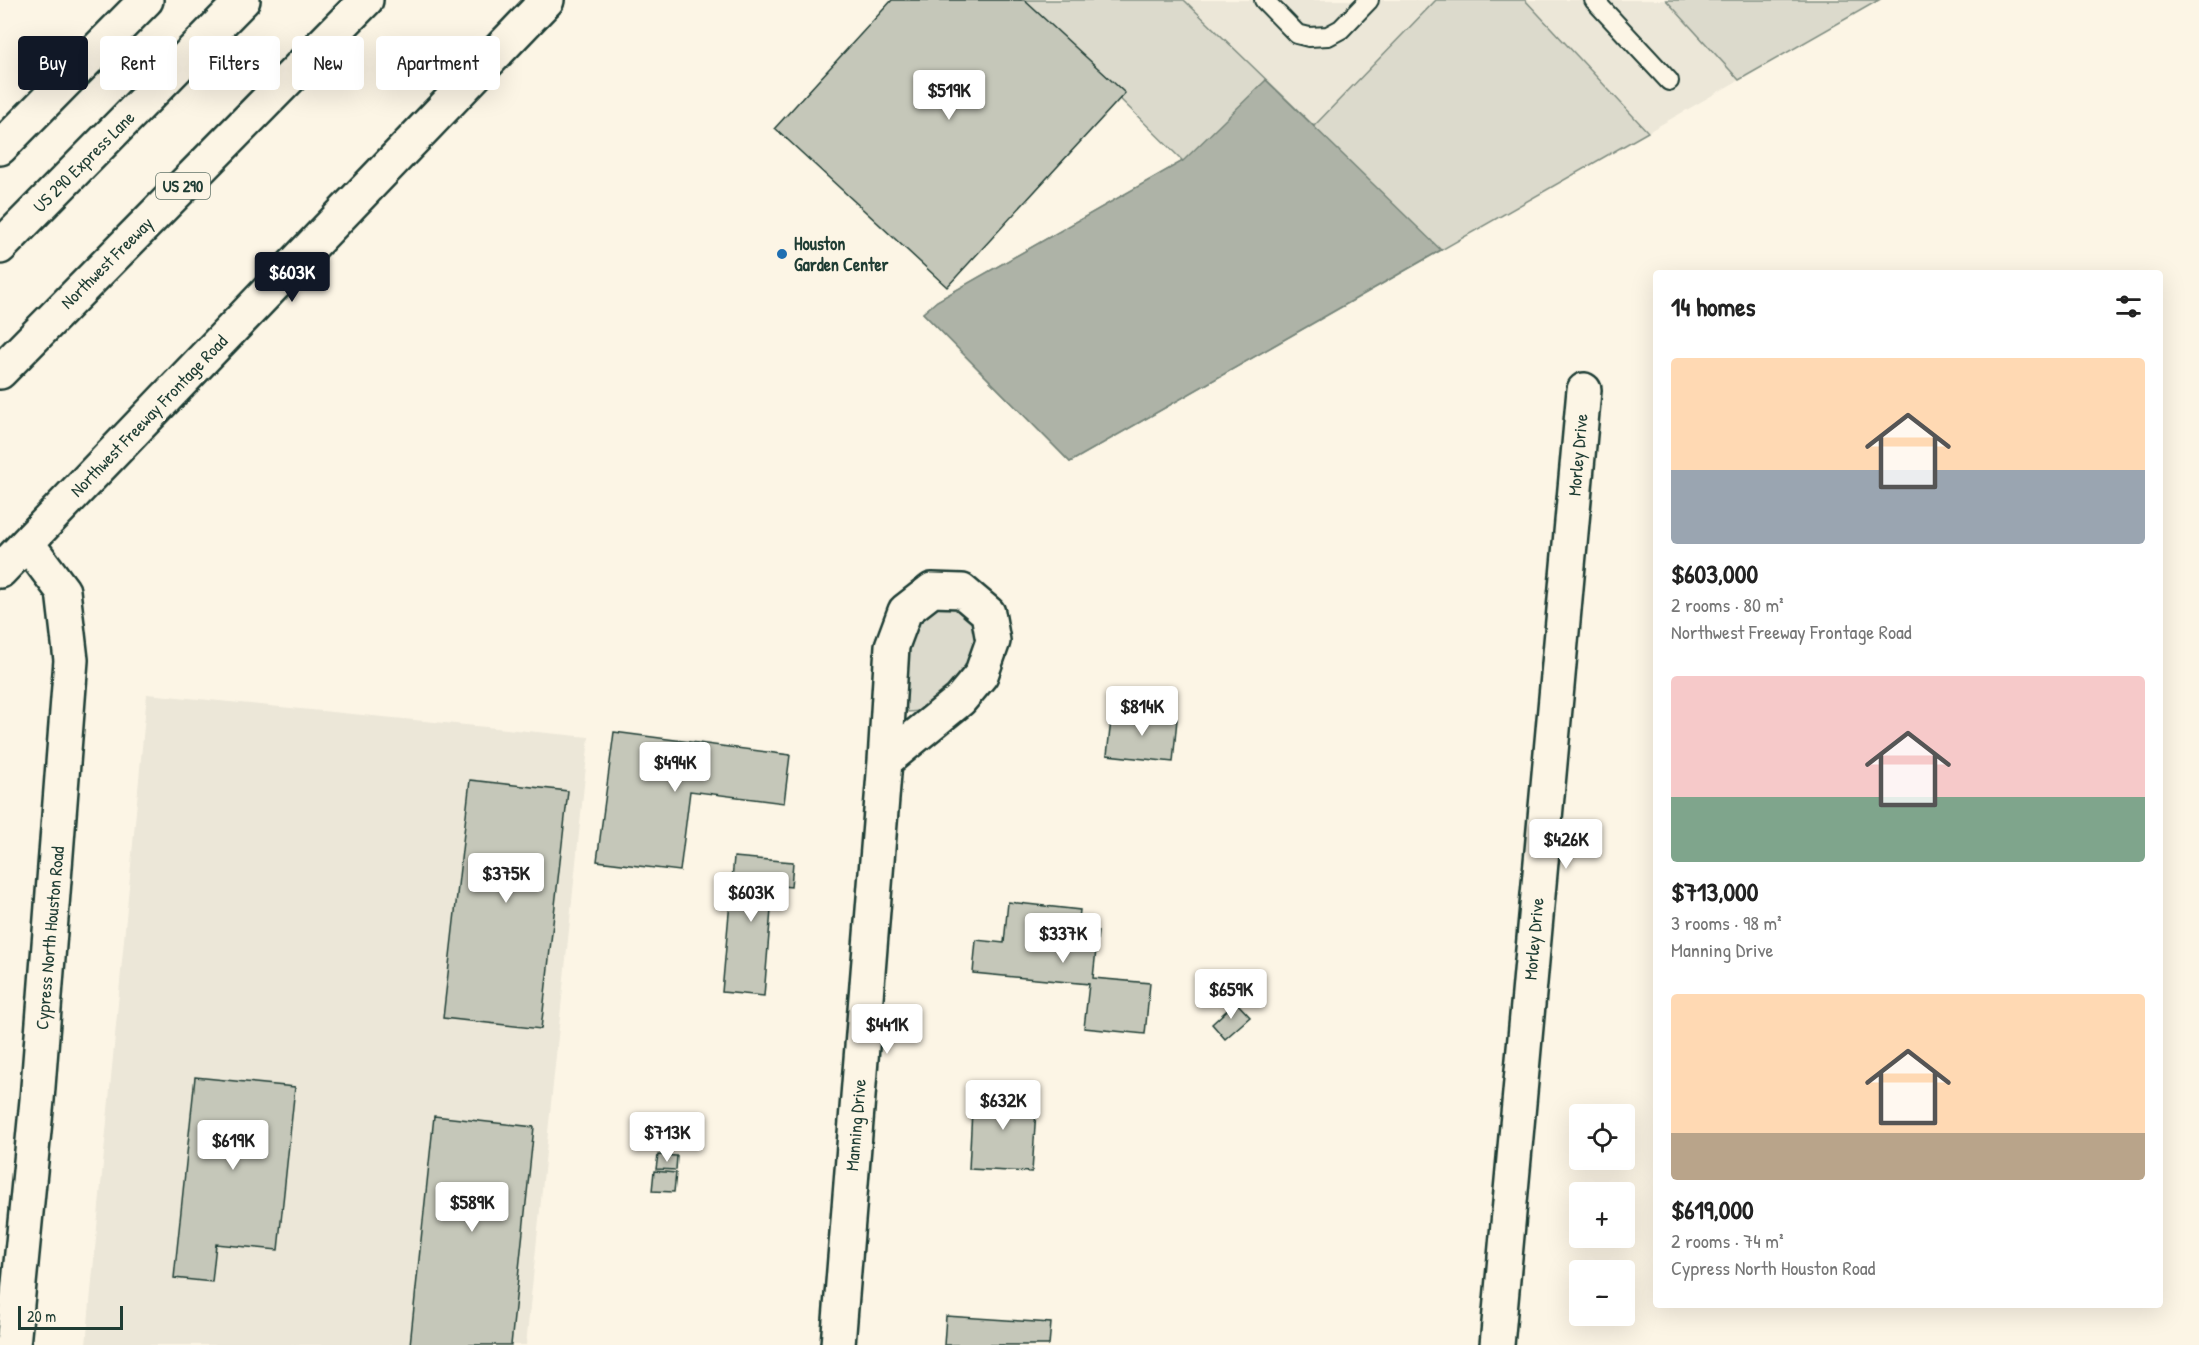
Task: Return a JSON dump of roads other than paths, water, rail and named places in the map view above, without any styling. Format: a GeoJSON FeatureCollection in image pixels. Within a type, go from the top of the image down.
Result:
{"type":"FeatureCollection","features":[{"type":"Feature","properties":{"kind":"main road"},"geometry":{"type":"LineString","coordinates":[[0,148],[146,0]]}},
{"type":"Feature","properties":{"kind":"main road","name":"US 290 Express Lane"},"geometry":{"type":"LineString","coordinates":[[0,247],[243,0]]}},
{"type":"Feature","properties":{"kind":"main road","name":"Northwest Freeway"},"geometry":{"type":"LineString","coordinates":[[0,372],[366,0]]}},
{"type":"Feature","properties":{"kind":"main road","name":"Northwest Freeway Frontage Road"},"geometry":{"type":"LineString","coordinates":[[0,571],[547,0]]}},
{"type":"Feature","properties":{"kind":"main road","name":"Morley Drive"},"geometry":{"type":"LineString","coordinates":[[1497,1345],[1584,390]]}},
{"type":"Feature","properties":{"kind":"main road","name":"Cypress North Houston Road"},"geometry":{"type":"LineString","coordinates":[[13,1345],[37,1100],[71,660],[63,591],[27,543]]}},
{"type":"Feature","properties":{"kind":"main road","name":"Manning Drive"},"geometry":{"type":"LineString","coordinates":[[838,1345],[885,761],[892,646],[905,610],[932,590],[962,591],[988,613],[993,641],[981,675],[960,700],[885,761]]}},
{"type":"Feature","properties":{"kind":"lane"},"geometry":{"type":"LineString","coordinates":[[1264,0],[1298,34],[1309,37],[1328,36],[1341,29],[1369,0]]}},
{"type":"Feature","properties":{"kind":"lane"},"geometry":{"type":"LineString","coordinates":[[1594,0],[1669,81]]}},
{"type":"Feature","properties":{"kind":"place","name":"Houston Garden Center"},"geometry":{"type":"Point","coordinates":[782,254]}}]}
